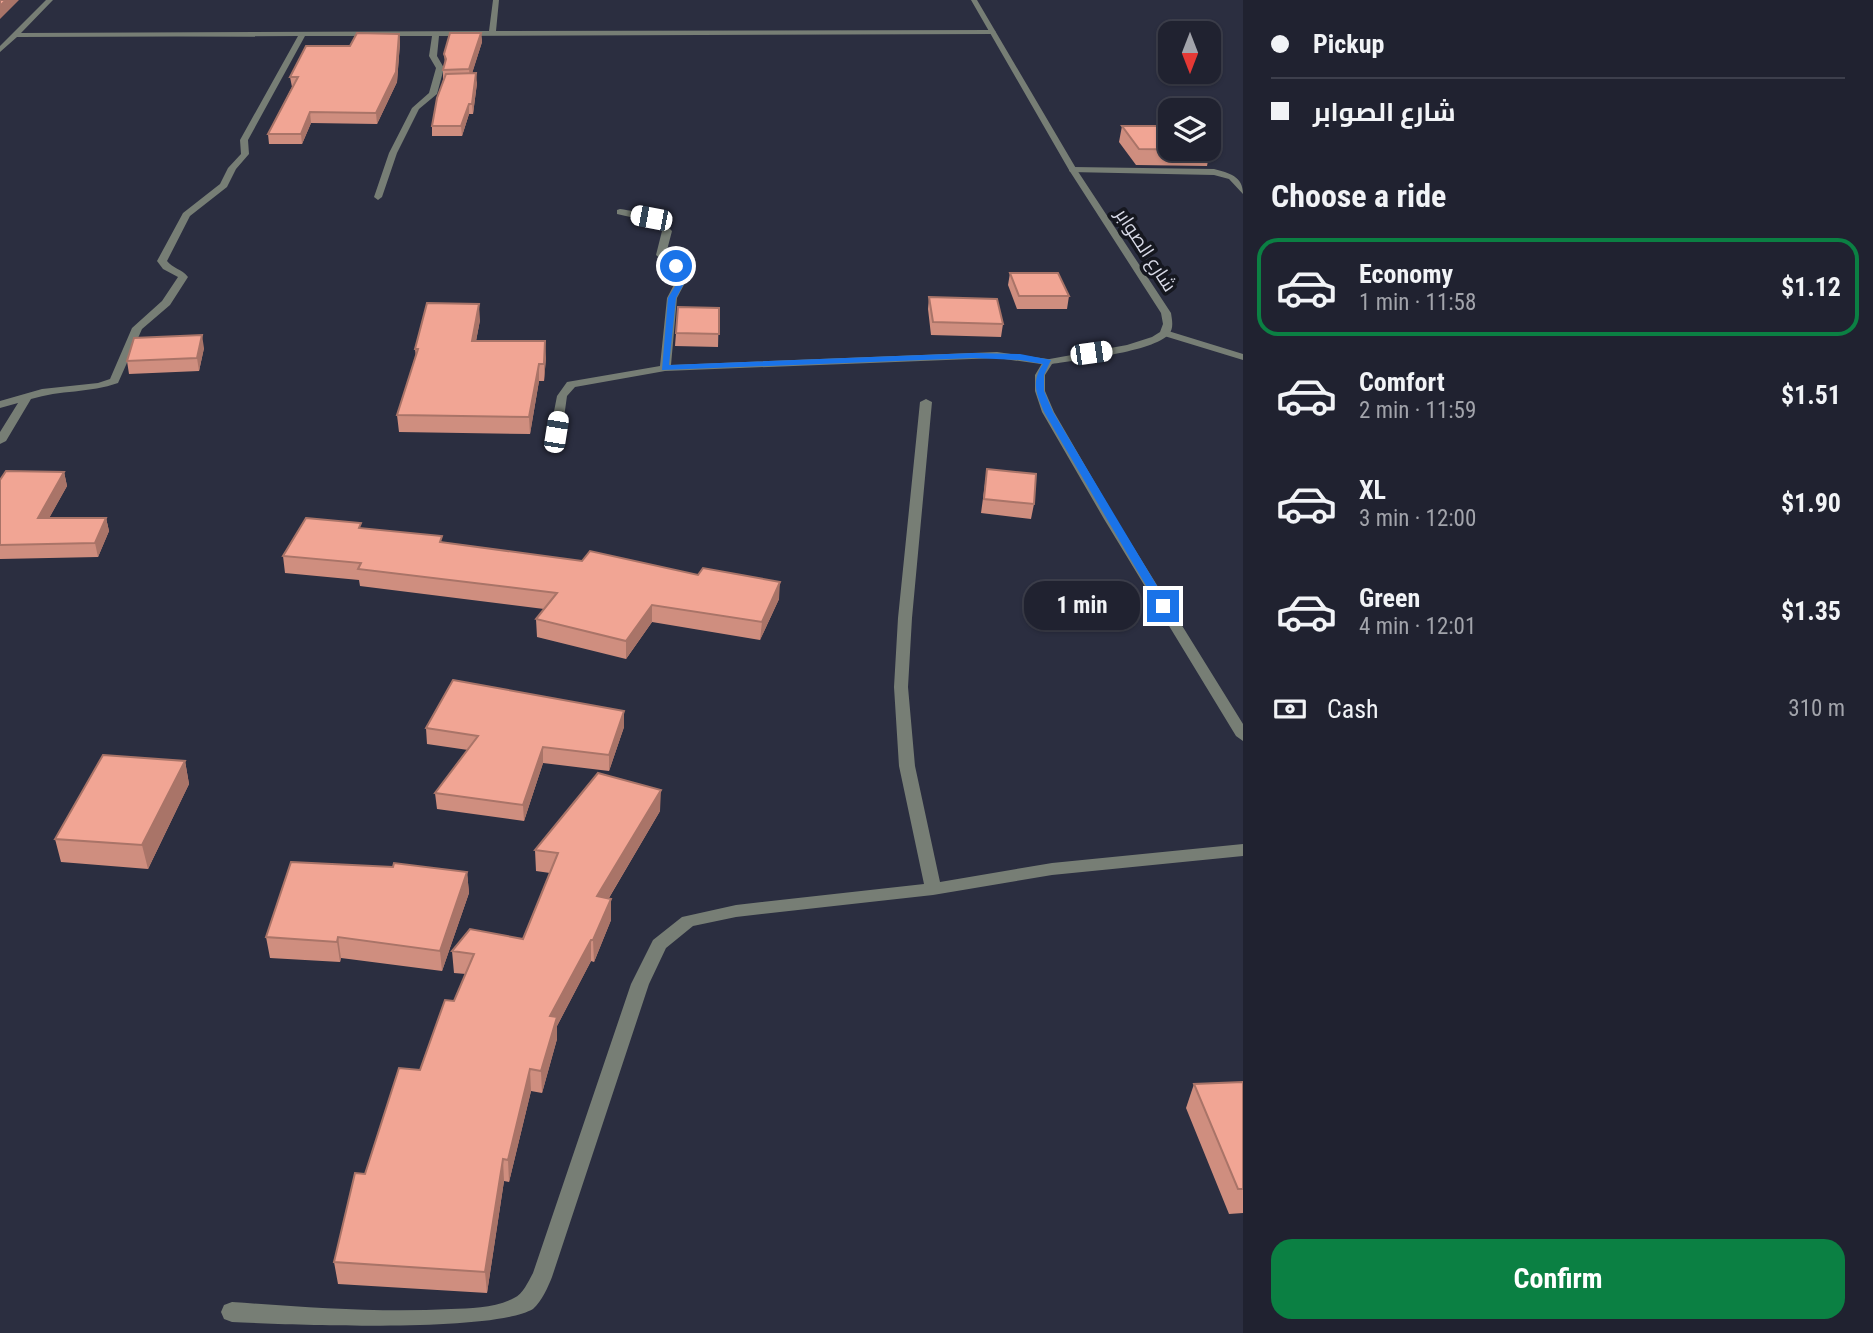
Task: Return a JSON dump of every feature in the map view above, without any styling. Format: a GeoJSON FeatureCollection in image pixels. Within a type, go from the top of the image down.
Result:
{"type":"FeatureCollection","features":[{"type":"Feature","properties":{"kind":"street"},"geometry":{"type":"LineString","coordinates":[[0,50],[50,0]]}},
{"type":"Feature","properties":{"kind":"street"},"geometry":{"type":"LineString","coordinates":[[492,34],[496,0]]}},
{"type":"Feature","properties":{"kind":"street","name":"شارع الصوابر"},"geometry":{"type":"LineString","coordinates":[[974,0],[1073,170],[1166,313],[1166,333]]}},
{"type":"Feature","properties":{"kind":"street"},"geometry":{"type":"LineString","coordinates":[[15,35],[993,32]]}},
{"type":"Feature","properties":{"kind":"street"},"geometry":{"type":"LineString","coordinates":[[378,197],[393,153],[416,108],[433,94],[440,68],[433,53],[436,34]]}},
{"type":"Feature","properties":{"kind":"street"},"geometry":{"type":"LineString","coordinates":[[0,405],[41,392],[100,386],[114,380],[137,328],[166,303],[183,278],[177,271],[166,267],[162,261],[186,215],[224,186],[232,169],[244,154],[244,140],[302,35]]}},
{"type":"Feature","properties":{"kind":"street"},"geometry":{"type":"LineString","coordinates":[[1073,170],[1214,172],[1232,177],[1243,191]]}},
{"type":"Feature","properties":{"kind":"street"},"geometry":{"type":"LineString","coordinates":[[620,212],[651,218],[662,225],[667,231],[661,255],[676,266],[684,278],[672,298],[665,368]]}},
{"type":"Feature","properties":{"kind":"street"},"geometry":{"type":"LineString","coordinates":[[556,432],[562,396],[571,384],[665,368],[984,355],[1048,362],[1132,347],[1150,342],[1166,333],[1243,357]]}},
{"type":"Feature","properties":{"kind":"street"},"geometry":{"type":"LineString","coordinates":[[1048,362],[1040,375],[1040,391],[1048,412],[1243,736]]}},
{"type":"Feature","properties":{"kind":"street"},"geometry":{"type":"LineString","coordinates":[[0,441],[28,396]]}},
{"type":"Feature","properties":{"kind":"street"},"geometry":{"type":"LineString","coordinates":[[926,402],[901,687],[907,766],[933,889]]}},
{"type":"Feature","properties":{"kind":"street"},"geometry":{"type":"LineString","coordinates":[[232,1312],[423,1322],[486,1319],[524,1305],[542,1277],[640,984],[659,944],[688,921],[736,911],[933,889],[1052,869],[1243,850]]}},
{"type":"Feature","properties":{"kind":"building"},"geometry":{"type":"Polygon","coordinates":[[[357,33],[399,34],[396,72],[376,113],[310,112],[301,134],[268,134],[298,77],[290,77],[306,46],[350,46],[357,33]]]}},
{"type":"Feature","properties":{"kind":"building"},"geometry":{"type":"Polygon","coordinates":[[[450,33],[481,33],[469,69],[443,70],[450,33]]]}},
{"type":"Feature","properties":{"kind":"building"},"geometry":{"type":"Polygon","coordinates":[[[476,73],[472,104],[469,104],[461,126],[432,126],[437,98],[446,74],[476,73]]]}},
{"type":"Feature","properties":{"kind":"building"},"geometry":{"type":"Polygon","coordinates":[[[1122,126],[1158,126],[1158,149],[1139,149],[1122,126]]]}},
{"type":"Feature","properties":{"kind":"building"},"geometry":{"type":"Polygon","coordinates":[[[1010,273],[1058,273],[1069,296],[1019,296],[1010,273]]]}},
{"type":"Feature","properties":{"kind":"building"},"geometry":{"type":"Polygon","coordinates":[[[929,297],[997,299],[1003,324],[933,322],[929,297]]]}},
{"type":"Feature","properties":{"kind":"building"},"geometry":{"type":"Polygon","coordinates":[[[427,303],[479,304],[472,341],[545,341],[544,364],[539,364],[529,417],[397,415],[418,349],[415,349],[427,303]]]}},
{"type":"Feature","properties":{"kind":"building"},"geometry":{"type":"Polygon","coordinates":[[[678,307],[719,308],[719,334],[676,333],[678,307]]]}},
{"type":"Feature","properties":{"kind":"building"},"geometry":{"type":"Polygon","coordinates":[[[202,335],[197,358],[127,361],[134,338],[202,335]]]}},
{"type":"Feature","properties":{"kind":"building"},"geometry":{"type":"Polygon","coordinates":[[[987,469],[1036,474],[1034,504],[984,499],[987,469]]]}},
{"type":"Feature","properties":{"kind":"building"},"geometry":{"type":"Polygon","coordinates":[[[6,471],[64,472],[38,518],[106,518],[95,543],[0,545],[0,480],[6,471]]]}},
{"type":"Feature","properties":{"kind":"building"},"geometry":{"type":"Polygon","coordinates":[[[306,518],[361,523],[359,528],[442,536],[440,542],[582,561],[590,551],[698,575],[703,568],[780,582],[762,622],[652,605],[626,641],[536,619],[557,593],[358,569],[361,563],[283,556],[306,518]]]}},
{"type":"Feature","properties":{"kind":"building"},"geometry":{"type":"Polygon","coordinates":[[[453,680],[624,711],[609,755],[543,747],[523,805],[435,793],[478,736],[426,728],[453,680]]]}},
{"type":"Feature","properties":{"kind":"building"},"geometry":{"type":"Polygon","coordinates":[[[103,755],[185,761],[142,845],[55,839],[103,755]]]}},
{"type":"Feature","properties":{"kind":"building"},"geometry":{"type":"Polygon","coordinates":[[[598,773],[661,790],[597,896],[611,899],[593,940],[550,1016],[557,1017],[541,1071],[530,1069],[508,1160],[503,1159],[485,1272],[334,1262],[355,1173],[365,1174],[399,1068],[420,1070],[445,1000],[454,1001],[474,954],[452,951],[470,929],[523,939],[558,853],[535,850],[598,773]]]}},
{"type":"Feature","properties":{"kind":"building"},"geometry":{"type":"Polygon","coordinates":[[[291,862],[393,867],[394,863],[467,872],[440,951],[338,937],[337,942],[266,937],[291,862]]]}},
{"type":"Feature","properties":{"kind":"building"},"geometry":{"type":"Polygon","coordinates":[[[1243,1082],[1243,1189],[1238,1189],[1194,1084],[1243,1082]]]}},
{"type":"Feature","properties":{"kind":"route"},"geometry":{"type":"LineString","coordinates":[[676,266],[684,278],[672,298],[665,368],[974,355],[1020,357],[1048,362],[1040,375],[1040,391],[1048,412],[1163,606]]}}]}
